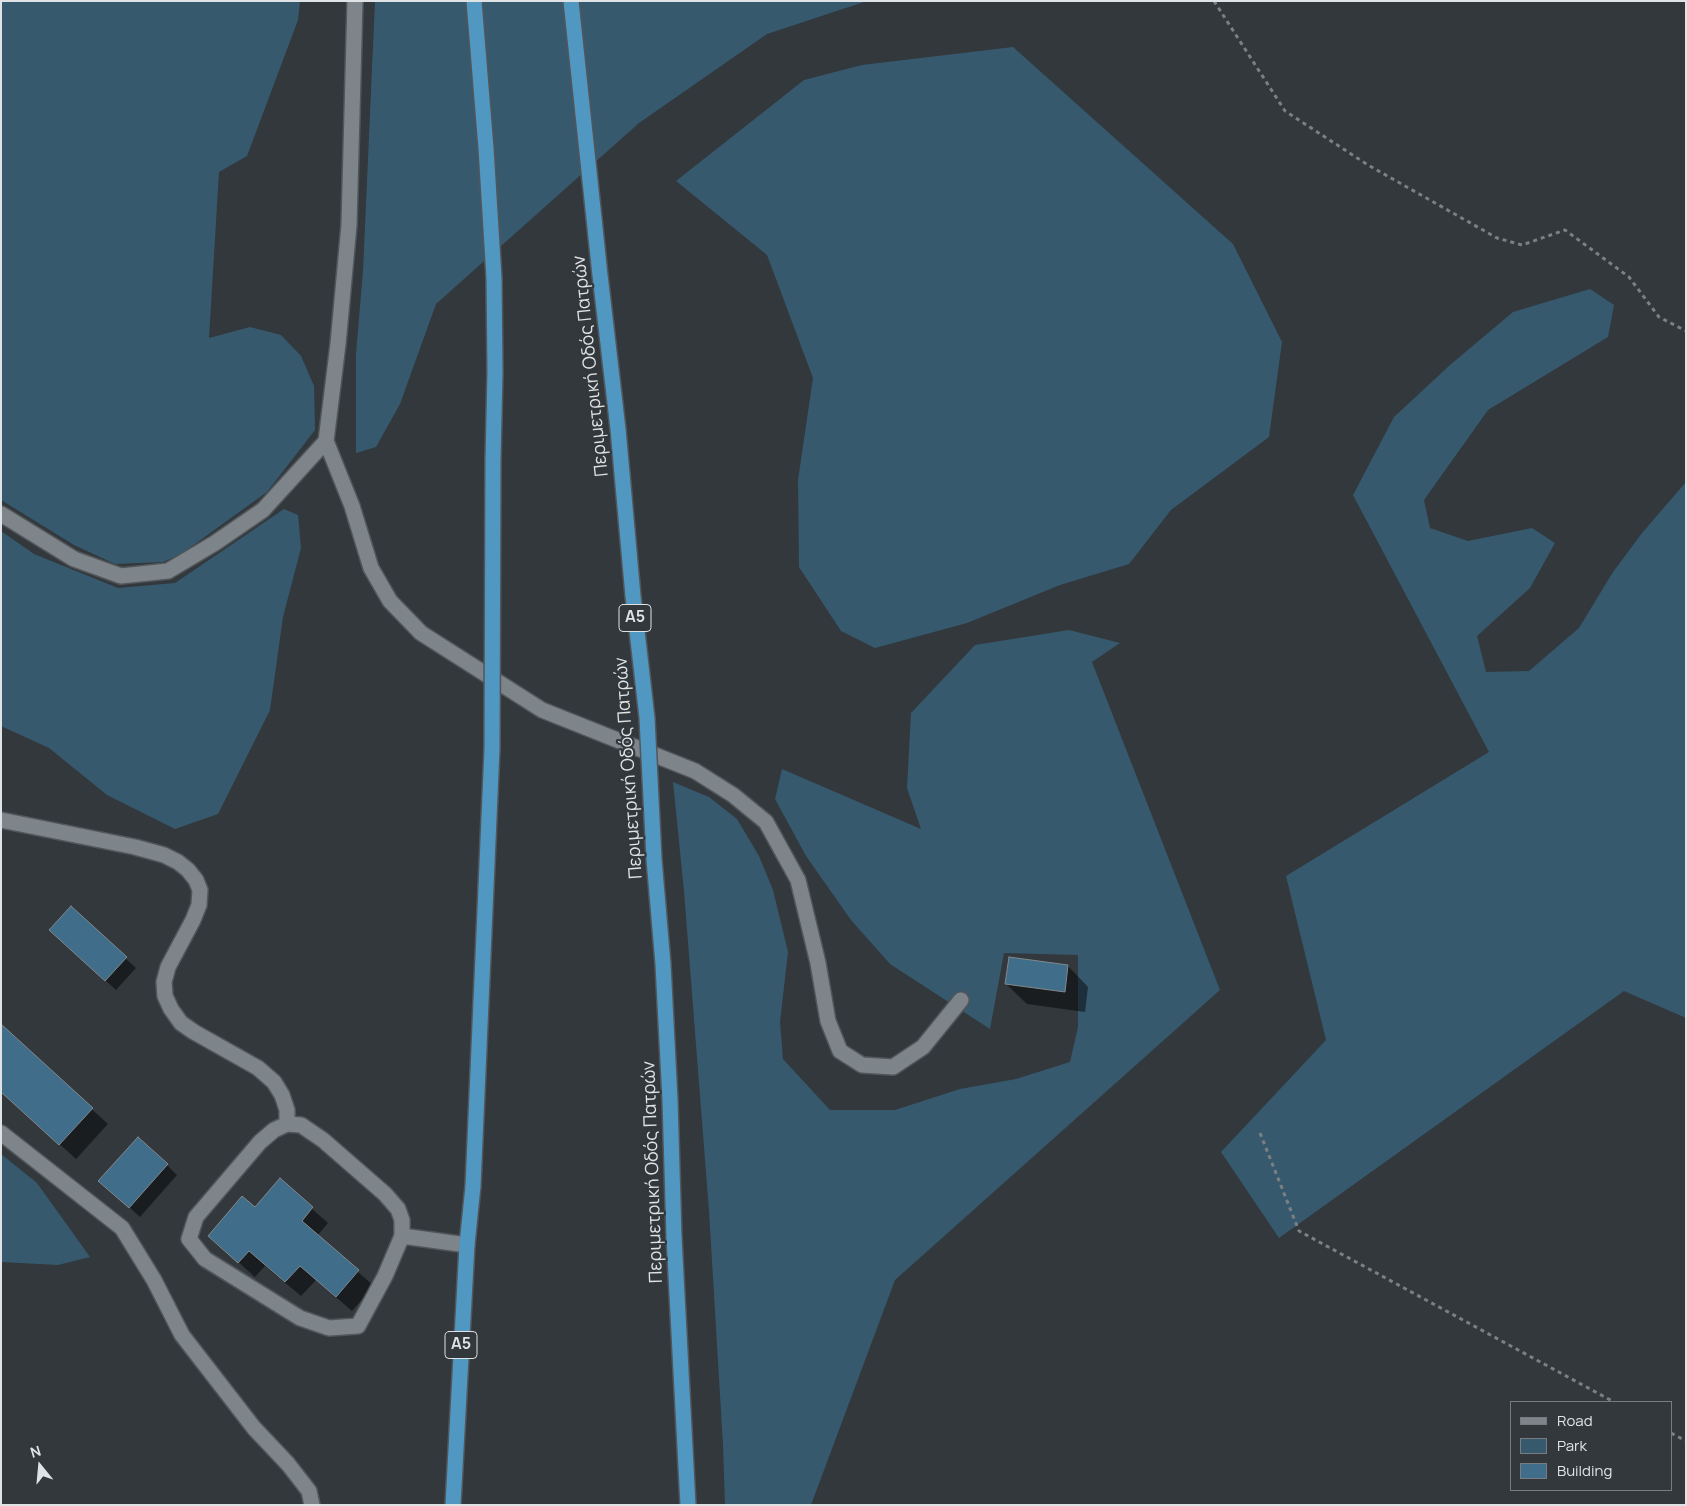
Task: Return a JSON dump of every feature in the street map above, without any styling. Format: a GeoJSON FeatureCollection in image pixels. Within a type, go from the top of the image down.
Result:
{"type":"FeatureCollection","features":[{"type":"Feature","properties":{"kind":"highway","name":"Α5"},"geometry":{"type":"LineString","coordinates":[[453,1505],[467,1245],[473,1186],[492,749],[495,372],[493,269],[486,148],[474,1]]}},
{"type":"Feature","properties":{"kind":"highway","name":"Περιμετρική Οδός Πατρών"},"geometry":{"type":"LineString","coordinates":[[571,1],[618,429],[633,596],[647,718],[654,859],[663,964],[670,1100],[674,1237],[688,1505]]}},
{"type":"Feature","properties":{"kind":"street"},"geometry":{"type":"LineString","coordinates":[[356,1],[349,225],[338,344],[326,441],[352,506],[371,568],[390,601],[421,633],[542,710],[696,771],[733,795],[766,822],[798,880],[818,963],[828,1021],[840,1051],[862,1065],[893,1066],[923,1047],[961,1000]]}},
{"type":"Feature","properties":{"kind":"street"},"geometry":{"type":"LineString","coordinates":[[1,514],[74,559],[121,576],[168,571],[215,543],[263,510],[326,441]]}},
{"type":"Feature","properties":{"kind":"street"},"geometry":{"type":"LineString","coordinates":[[1,820],[135,847],[164,855],[188,870],[196,880],[200,890],[199,905],[168,967],[164,982],[165,996],[170,1009],[182,1023],[194,1032],[258,1068],[274,1082],[282,1095],[287,1110],[287,1124]]}},
{"type":"Feature","properties":{"kind":"street"},"geometry":{"type":"LineString","coordinates":[[287,1124],[301,1125],[323,1140],[385,1194],[398,1209],[402,1220],[402,1236],[385,1276],[358,1326],[329,1328],[300,1318],[206,1258],[189,1239],[196,1217],[260,1142],[274,1130],[287,1124]]}},
{"type":"Feature","properties":{"kind":"street"},"geometry":{"type":"LineString","coordinates":[[1,1133],[122,1228],[154,1280],[182,1335],[254,1428],[288,1464],[309,1491],[312,1505]]}},
{"type":"Feature","properties":{"kind":"street"},"geometry":{"type":"LineString","coordinates":[[402,1236],[467,1245]]}},
{"type":"Feature","properties":{"kind":"path"},"geometry":{"type":"LineString","coordinates":[[1214,1],[1285,112],[1368,165],[1497,238],[1522,245],[1565,230],[1629,277],[1659,318],[1686,331]]}},
{"type":"Feature","properties":{"kind":"path"},"geometry":{"type":"LineString","coordinates":[[1260,1133],[1298,1231],[1612,1401]]}},
{"type":"Feature","properties":{"kind":"path"},"geometry":{"type":"LineString","coordinates":[[1672,1434],[1686,1441]]}},
{"type":"Feature","properties":{"kind":"green space"},"geometry":{"type":"Polygon","coordinates":[[[1,1],[300,1],[298,20],[247,156],[219,172],[209,338],[250,327],[281,335],[301,356],[314,386],[315,430],[267,492],[181,554],[163,562],[115,564],[74,545],[1,500],[1,1]]]}},
{"type":"Feature","properties":{"kind":"green space"},"geometry":{"type":"Polygon","coordinates":[[[375,1],[867,1],[767,34],[639,123],[436,304],[400,404],[376,447],[356,453],[356,354],[363,271],[375,1]]]}},
{"type":"Feature","properties":{"kind":"green space"},"geometry":{"type":"Polygon","coordinates":[[[1013,47],[1233,244],[1282,342],[1269,437],[1171,510],[1129,564],[1060,585],[967,623],[875,648],[841,631],[799,567],[798,480],[813,378],[767,255],[676,181],[804,80],[862,65],[1013,47]]]}},
{"type":"Feature","properties":{"kind":"green space"},"geometry":{"type":"Polygon","coordinates":[[[1590,289],[1614,305],[1608,337],[1488,410],[1424,500],[1430,528],[1468,541],[1532,528],[1555,543],[1530,588],[1477,636],[1486,672],[1529,671],[1579,628],[1613,572],[1642,533],[1686,482],[1686,1018],[1624,991],[1279,1238],[1221,1152],[1326,1040],[1286,876],[1489,752],[1353,495],[1394,417],[1450,365],[1513,312],[1590,289]]]}},
{"type":"Feature","properties":{"kind":"green space"},"geometry":{"type":"Polygon","coordinates":[[[284,509],[298,515],[301,548],[283,617],[270,710],[218,814],[175,829],[107,795],[49,748],[1,726],[1,531],[34,554],[118,588],[175,583],[284,509]]]}},
{"type":"Feature","properties":{"kind":"green space"},"geometry":{"type":"Polygon","coordinates":[[[1069,630],[1120,643],[1092,662],[1220,990],[895,1280],[811,1505],[725,1505],[709,1211],[684,891],[673,782],[709,797],[737,819],[759,856],[773,890],[788,952],[780,1022],[783,1059],[830,1110],[895,1110],[960,1089],[1016,1079],[1070,1062],[1078,1027],[1078,955],[1004,953],[990,1029],[890,964],[851,920],[806,856],[775,799],[782,769],[921,829],[907,788],[911,713],[975,645],[1069,630]]]}},
{"type":"Feature","properties":{"kind":"green space"},"geometry":{"type":"Polygon","coordinates":[[[1,1154],[37,1183],[90,1257],[58,1265],[1,1262],[1,1154]]]}},
{"type":"Feature","properties":{"kind":"building"},"geometry":{"type":"Polygon","coordinates":[[[71,906],[127,957],[105,981],[49,930],[71,906]]]}},
{"type":"Feature","properties":{"kind":"building"},"geometry":{"type":"Polygon","coordinates":[[[1009,957],[1068,965],[1065,992],[1005,984],[1009,957]]]}},
{"type":"Feature","properties":{"kind":"building"},"geometry":{"type":"Polygon","coordinates":[[[1,1024],[93,1108],[59,1145],[1,1092],[1,1024]]]}},
{"type":"Feature","properties":{"kind":"building"},"geometry":{"type":"Polygon","coordinates":[[[138,1137],[168,1164],[129,1208],[98,1181],[138,1137]]]}},
{"type":"Feature","properties":{"kind":"building"},"geometry":{"type":"Polygon","coordinates":[[[280,1178],[313,1207],[302,1221],[359,1270],[336,1297],[300,1266],[285,1282],[249,1251],[238,1263],[208,1236],[242,1196],[255,1207],[280,1178]]]}}]}
